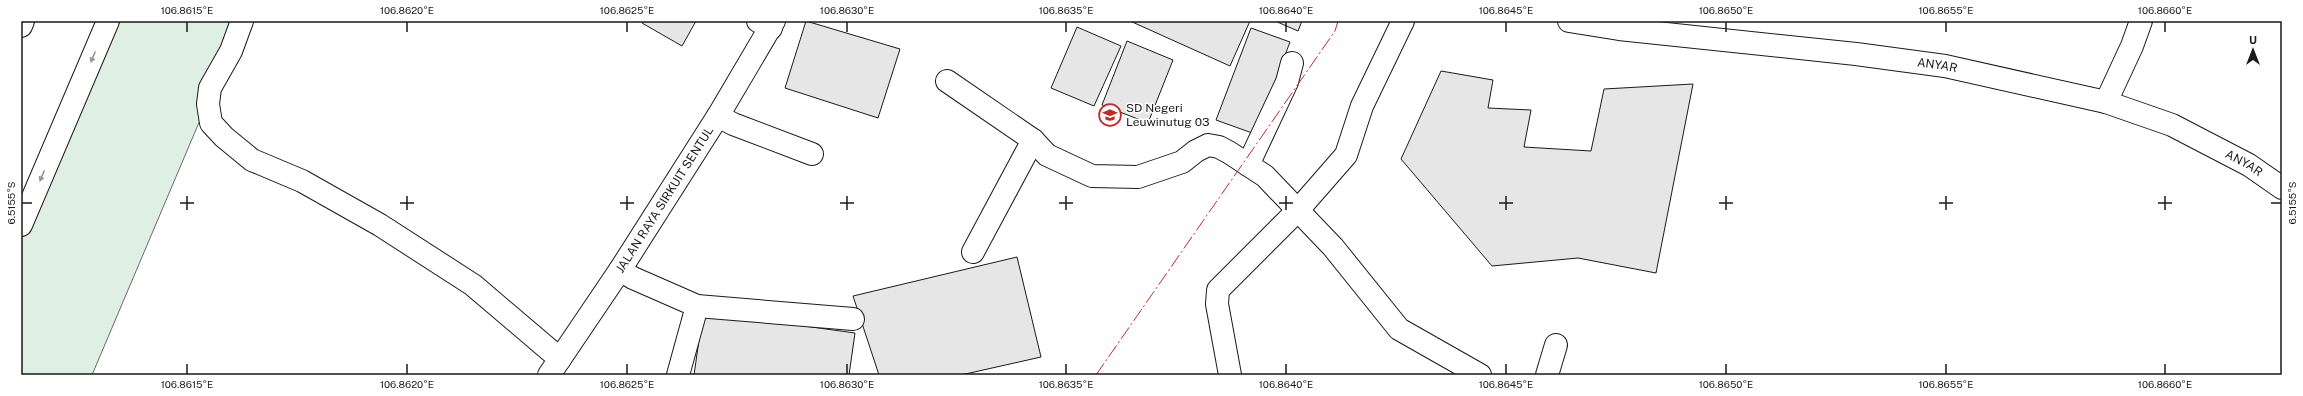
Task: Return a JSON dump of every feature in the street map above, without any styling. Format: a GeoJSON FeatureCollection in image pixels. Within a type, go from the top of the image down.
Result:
{"type":"FeatureCollection","features":[{"type":"Feature","properties":{"kind":"main road"},"geometry":{"type":"LineString","coordinates":[[21,26],[23,21]]}},
{"type":"Feature","properties":{"kind":"main road"},"geometry":{"type":"LineString","coordinates":[[21,225],[108,21]]}},
{"type":"Feature","properties":{"kind":"main road"},"geometry":{"type":"LineString","coordinates":[[242,21],[231,51],[210,88],[208,104],[212,123],[224,137],[252,160],[302,181],[373,221],[473,285],[554,367]]}},
{"type":"Feature","properties":{"kind":"main road"},"geometry":{"type":"LineString","coordinates":[[1230,375],[1217,304],[1218,290],[1298,210],[1346,155],[1365,100],[1403,21]]}},
{"type":"Feature","properties":{"kind":"main road","name":"ANYAR"},"geometry":{"type":"LineString","coordinates":[[1569,21],[1619,29],[1856,54],[1945,66],[2106,102],[2172,125],[2249,165],[2282,188]]}},
{"type":"Feature","properties":{"kind":"main road"},"geometry":{"type":"LineString","coordinates":[[2106,102],[2132,46],[2141,21]]}},
{"type":"Feature","properties":{"kind":"main road","name":"JALAN RAYA SIRKUIT SENTUL"},"geometry":{"type":"LineString","coordinates":[[554,367],[620,270],[718,116],[768,23]]}},
{"type":"Feature","properties":{"kind":"main road"},"geometry":{"type":"LineString","coordinates":[[1248,165],[1287,82],[1292,63]]}},
{"type":"Feature","properties":{"kind":"main road"},"geometry":{"type":"LineString","coordinates":[[947,81],[1033,140],[1047,155],[1092,176],[1138,177],[1182,162],[1196,151],[1208,145],[1224,150],[1265,176],[1333,247],[1399,329],[1480,375]]}},
{"type":"Feature","properties":{"kind":"main road"},"geometry":{"type":"LineString","coordinates":[[718,116],[733,124],[812,154]]}},
{"type":"Feature","properties":{"kind":"main road"},"geometry":{"type":"LineString","coordinates":[[973,252],[1033,140]]}},
{"type":"Feature","properties":{"kind":"main road"},"geometry":{"type":"LineString","coordinates":[[620,270],[634,278],[697,306],[853,319]]}},
{"type":"Feature","properties":{"kind":"main road"},"geometry":{"type":"LineString","coordinates":[[678,375],[697,306]]}},
{"type":"Feature","properties":{"kind":"main road"},"geometry":{"type":"LineString","coordinates":[[1547,375],[1556,345]]}},
{"type":"Feature","properties":{"kind":"green space"},"geometry":{"type":"Polygon","coordinates":[[[108,21],[242,21],[92,375],[21,375],[21,225],[108,21]]]}},
{"type":"Feature","properties":{"kind":"building"},"geometry":{"type":"Polygon","coordinates":[[[643,21],[696,21],[682,46],[642,23],[643,21]]]}},
{"type":"Feature","properties":{"kind":"building"},"geometry":{"type":"Polygon","coordinates":[[[806,21],[900,49],[878,118],[785,88],[806,21]]]}},
{"type":"Feature","properties":{"kind":"building"},"geometry":{"type":"Polygon","coordinates":[[[1130,21],[1250,21],[1230,66],[1130,21]]]}},
{"type":"Feature","properties":{"kind":"building"},"geometry":{"type":"Polygon","coordinates":[[[1275,21],[1302,21],[1298,31],[1275,21]]]}},
{"type":"Feature","properties":{"kind":"building"},"geometry":{"type":"Polygon","coordinates":[[[1077,27],[1121,46],[1094,106],[1051,88],[1077,27]]]}},
{"type":"Feature","properties":{"kind":"building"},"geometry":{"type":"Polygon","coordinates":[[[1251,28],[1290,42],[1255,134],[1216,120],[1251,28]]]}},
{"type":"Feature","properties":{"kind":"building"},"geometry":{"type":"Polygon","coordinates":[[[1127,41],[1173,60],[1148,123],[1102,105],[1127,41]]]}},
{"type":"Feature","properties":{"kind":"building"},"geometry":{"type":"Polygon","coordinates":[[[1441,71],[1493,80],[1488,108],[1531,110],[1524,147],[1591,151],[1604,89],[1693,84],[1656,273],[1578,258],[1492,266],[1401,159],[1441,71]]]}},
{"type":"Feature","properties":{"kind":"building"},"geometry":{"type":"Polygon","coordinates":[[[1017,257],[1041,357],[961,375],[879,375],[853,296],[1017,257]]]}},
{"type":"Feature","properties":{"kind":"building"},"geometry":{"type":"Polygon","coordinates":[[[703,312],[855,333],[849,375],[694,375],[703,312]]]}},
{"type":"Feature","properties":{"kind":"power"},"geometry":{"type":"LineString","coordinates":[[1096,375],[1335,31],[1338,21]]}},
{"type":"Feature","properties":{"kind":"place","name":"SD Negeri Leuwinutug 03"},"geometry":{"type":"Point","coordinates":[1110,115]}}]}
